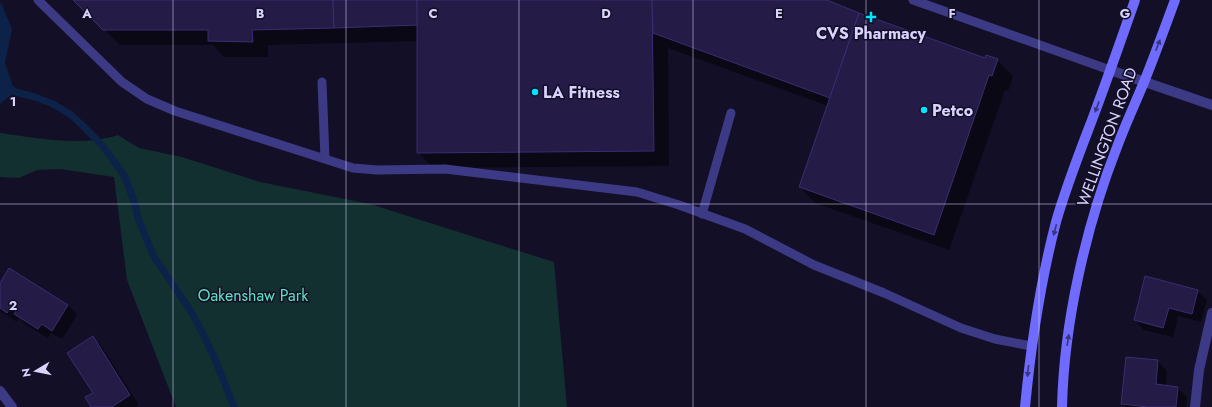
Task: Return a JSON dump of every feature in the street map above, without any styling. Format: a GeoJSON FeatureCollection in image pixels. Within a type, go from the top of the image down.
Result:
{"type":"FeatureCollection","features":[{"type":"Feature","properties":{"kind":"main road","name":"WELLINGTON ROAD"},"geometry":{"type":"LineString","coordinates":[[1025,407],[1031,346],[1045,266],[1057,221],[1070,179],[1135,0]]}},
{"type":"Feature","properties":{"kind":"main road","name":"WELLINGTON ROAD"},"geometry":{"type":"LineString","coordinates":[[1062,407],[1066,352],[1082,262],[1098,200],[1116,147],[1144,81],[1175,0]]}},
{"type":"Feature","properties":{"kind":"street"},"geometry":{"type":"LineString","coordinates":[[1110,70],[1212,105]]}},
{"type":"Feature","properties":{"kind":"street"},"geometry":{"type":"LineString","coordinates":[[1195,407],[1199,370],[1212,313]]}},
{"type":"Feature","properties":{"kind":"street"},"geometry":{"type":"LineString","coordinates":[[0,391],[12,407]]}},
{"type":"Feature","properties":{"kind":"lane"},"geometry":{"type":"LineString","coordinates":[[38,0],[122,82],[147,99],[175,111],[353,168],[377,170],[445,170],[637,192],[745,229],[814,265],[884,293],[961,328],[995,338],[1031,346]]}},
{"type":"Feature","properties":{"kind":"lane"},"geometry":{"type":"LineString","coordinates":[[913,0],[1110,70]]}},
{"type":"Feature","properties":{"kind":"lane"},"geometry":{"type":"LineString","coordinates":[[322,82],[325,158]]}},
{"type":"Feature","properties":{"kind":"lane"},"geometry":{"type":"LineString","coordinates":[[702,214],[731,113]]}},
{"type":"Feature","properties":{"kind":"green space","name":"Oakenshaw Park"},"geometry":{"type":"Polygon","coordinates":[[[0,133],[44,139],[75,141],[104,139],[118,135],[139,148],[182,157],[260,182],[370,204],[554,262],[567,407],[176,407],[127,280],[114,177],[60,169],[37,170],[19,178],[0,177],[0,133]]]}},
{"type":"Feature","properties":{"kind":"water"},"geometry":{"type":"Polygon","coordinates":[[[0,3],[12,29],[5,63],[15,92],[0,104],[0,3]]]}},
{"type":"Feature","properties":{"kind":"building"},"geometry":{"type":"Polygon","coordinates":[[[73,0],[333,0],[334,28],[252,30],[253,42],[208,41],[208,30],[103,30],[73,0]]]}},
{"type":"Feature","properties":{"kind":"building"},"geometry":{"type":"Polygon","coordinates":[[[333,0],[417,0],[418,25],[334,28],[333,0]]]}},
{"type":"Feature","properties":{"kind":"building","name":"LA Fitness"},"geometry":{"type":"Polygon","coordinates":[[[417,0],[652,0],[654,151],[417,153],[417,0]]]}},
{"type":"Feature","properties":{"kind":"building"},"geometry":{"type":"Polygon","coordinates":[[[652,0],[827,0],[859,13],[830,98],[653,33],[652,0]]]}},
{"type":"Feature","properties":{"kind":"building"},"geometry":{"type":"Polygon","coordinates":[[[859,13],[985,58],[986,55],[998,59],[992,76],[989,75],[934,235],[799,187],[859,13]]]}},
{"type":"Feature","properties":{"kind":"building"},"geometry":{"type":"Polygon","coordinates":[[[9,268],[68,305],[52,331],[42,324],[38,329],[14,314],[17,309],[12,305],[7,313],[0,308],[0,283],[9,268]]]}},
{"type":"Feature","properties":{"kind":"building"},"geometry":{"type":"Polygon","coordinates":[[[1145,276],[1198,290],[1192,314],[1169,308],[1163,328],[1134,320],[1145,276]]]}},
{"type":"Feature","properties":{"kind":"building"},"geometry":{"type":"Polygon","coordinates":[[[93,336],[130,395],[112,407],[91,407],[85,397],[93,393],[67,353],[93,336]]]}},
{"type":"Feature","properties":{"kind":"building"},"geometry":{"type":"Polygon","coordinates":[[[1126,357],[1158,360],[1156,384],[1178,387],[1176,407],[1148,407],[1121,404],[1126,357]]]}},
{"type":"Feature","properties":{"kind":"waterway"},"geometry":{"type":"LineString","coordinates":[[0,82],[15,92],[35,97],[53,104],[70,114],[101,144],[113,160],[125,177],[135,204],[138,218],[153,255],[192,313],[215,359],[234,407]]}},
{"type":"Feature","properties":{"kind":"place","name":"CVS Pharmacy"},"geometry":{"type":"Point","coordinates":[871,17]}},
{"type":"Feature","properties":{"kind":"place","name":"LA Fitness"},"geometry":{"type":"Point","coordinates":[535,92]}},
{"type":"Feature","properties":{"kind":"place","name":"Petco"},"geometry":{"type":"Point","coordinates":[924,110]}}]}
